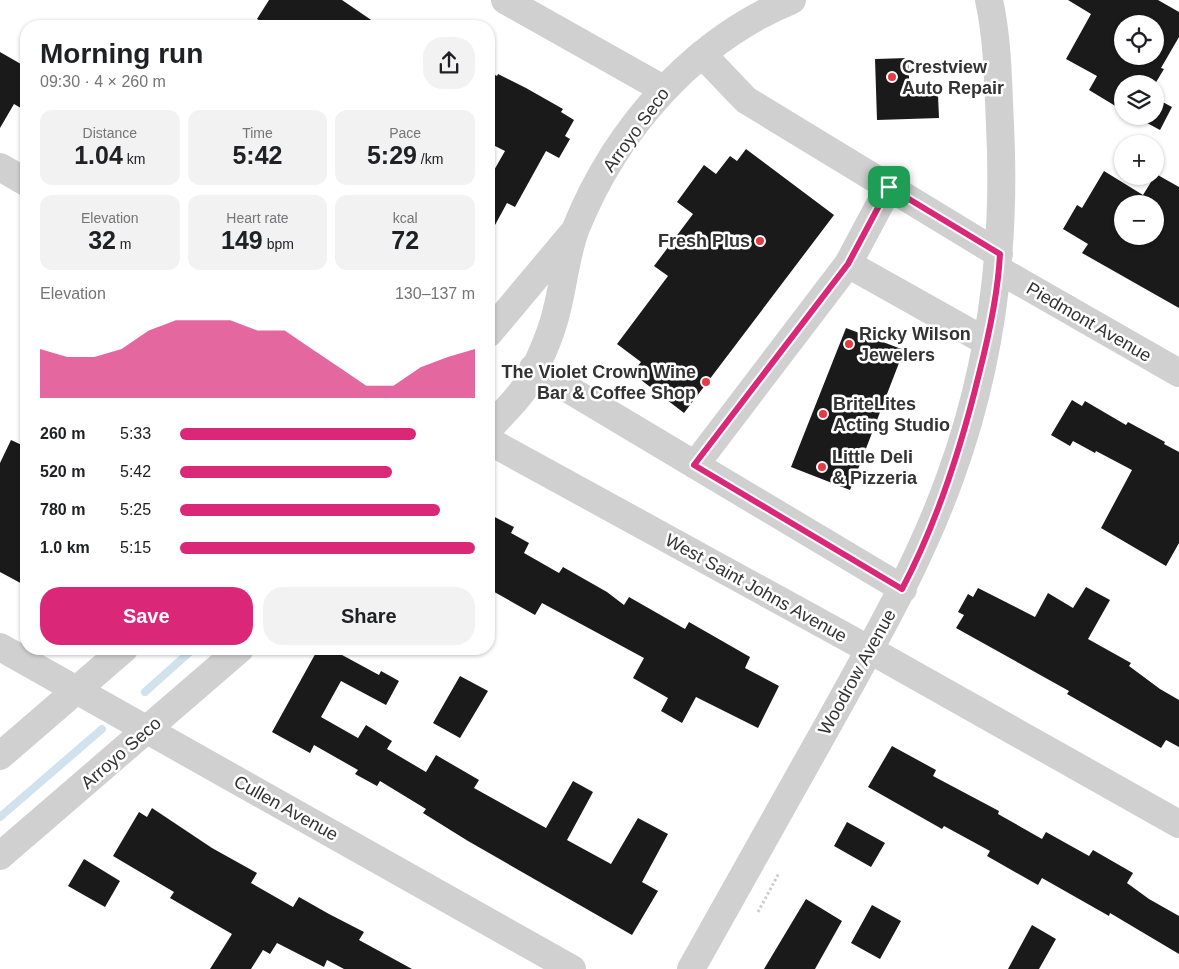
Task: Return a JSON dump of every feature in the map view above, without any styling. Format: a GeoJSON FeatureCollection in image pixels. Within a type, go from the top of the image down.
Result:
{"type":"FeatureCollection","features":[{"type":"Feature","properties":{"kind":"street"},"geometry":{"type":"LineString","coordinates":[[505,0],[663,89]]}},
{"type":"Feature","properties":{"kind":"street","name":"Arroyo Seco"},"geometry":{"type":"LineString","coordinates":[[495,421],[524,388],[552,328],[576,229],[601,177],[627,136],[663,89],[702,54],[770,9],[792,0]]}},
{"type":"Feature","properties":{"kind":"street","name":"Woodrow Avenue"},"geometry":{"type":"LineString","coordinates":[[691,969],[870,650],[902,589],[934,521],[952,472],[987,342],[999,262],[1001,141],[998,68],[989,0]]}},
{"type":"Feature","properties":{"kind":"street","name":"Piedmont Avenue"},"geometry":{"type":"LineString","coordinates":[[702,54],[746,100],[889,187],[999,262],[1179,373]]}},
{"type":"Feature","properties":{"kind":"street"},"geometry":{"type":"LineString","coordinates":[[0,167],[20,179]]}},
{"type":"Feature","properties":{"kind":"street"},"geometry":{"type":"LineString","coordinates":[[694,465],[848,264],[889,187]]}},
{"type":"Feature","properties":{"kind":"street","name":"Arroyo Seco"},"geometry":{"type":"LineString","coordinates":[[495,325],[576,229]]}},
{"type":"Feature","properties":{"kind":"street"},"geometry":{"type":"LineString","coordinates":[[848,264],[987,342]]}},
{"type":"Feature","properties":{"kind":"street"},"geometry":{"type":"LineString","coordinates":[[533,368],[902,589]]}},
{"type":"Feature","properties":{"kind":"street","name":"West Saint Johns Avenue"},"geometry":{"type":"LineString","coordinates":[[495,444],[870,650],[1179,824]]}},
{"type":"Feature","properties":{"kind":"street","name":"Cullen Avenue"},"geometry":{"type":"LineString","coordinates":[[0,646],[572,969]]}},
{"type":"Feature","properties":{"kind":"street"},"geometry":{"type":"LineString","coordinates":[[0,756],[117,655]]}},
{"type":"Feature","properties":{"kind":"street","name":"Arroyo Seco"},"geometry":{"type":"LineString","coordinates":[[0,856],[233,655]]}},
{"type":"Feature","properties":{"kind":"building"},"geometry":{"type":"Polygon","coordinates":[[[269,0],[342,0],[371,20],[259,20],[257,19],[269,0]]]}},
{"type":"Feature","properties":{"kind":"building"},"geometry":{"type":"Polygon","coordinates":[[[1068,0],[1158,0],[1179,12],[1179,37],[1164,63],[1164,15],[1114,15],[1114,65],[1163,65],[1161,68],[1164,69],[1160,75],[1114,75],[1114,105],[1089,90],[1097,76],[1066,59],[1091,14],[1068,0]]]}},
{"type":"Feature","properties":{"kind":"building"},"geometry":{"type":"Polygon","coordinates":[[[0,52],[20,64],[20,108],[14,104],[0,128],[0,52]]]}},
{"type":"Feature","properties":{"kind":"building","name":"Crestview Auto Repair"},"geometry":{"type":"Polygon","coordinates":[[[908,58],[910,96],[938,95],[939,118],[877,120],[875,59],[908,58]]]}},
{"type":"Feature","properties":{"kind":"building"},"geometry":{"type":"Polygon","coordinates":[[[498,74],[563,109],[561,112],[574,120],[565,136],[570,139],[559,158],[546,151],[515,207],[507,203],[495,225],[495,168],[505,151],[495,146],[495,75],[497,76],[498,74]]]}},
{"type":"Feature","properties":{"kind":"building"},"geometry":{"type":"Polygon","coordinates":[[[1164,103],[1172,107],[1164,122],[1164,103]]]}},
{"type":"Feature","properties":{"kind":"building"},"geometry":{"type":"Polygon","coordinates":[[[1151,125],[1163,125],[1160,130],[1151,125]]]}},
{"type":"Feature","properties":{"kind":"building"},"geometry":{"type":"Polygon","coordinates":[[[746,149],[834,215],[684,413],[632,373],[641,362],[617,344],[668,276],[654,266],[693,214],[677,202],[704,165],[716,174],[730,156],[737,161],[746,149]]]}},
{"type":"Feature","properties":{"kind":"building"},"geometry":{"type":"Polygon","coordinates":[[[1104,171],[1114,177],[1114,185],[1127,185],[1143,195],[1149,185],[1164,185],[1164,179],[1179,187],[1179,308],[1082,253],[1088,244],[1063,229],[1077,205],[1082,208],[1104,171]]]}},
{"type":"Feature","properties":{"kind":"building"},"geometry":{"type":"Polygon","coordinates":[[[846,328],[904,350],[850,490],[791,467],[846,328]]]}},
{"type":"Feature","properties":{"kind":"building"},"geometry":{"type":"Polygon","coordinates":[[[1072,400],[1082,406],[1085,401],[1126,425],[1128,422],[1165,442],[1164,444],[1179,452],[1179,543],[1166,566],[1101,528],[1132,470],[1073,441],[1070,446],[1051,435],[1072,400]]]}},
{"type":"Feature","properties":{"kind":"building"},"geometry":{"type":"Polygon","coordinates":[[[11,440],[20,444],[20,583],[0,572],[0,463],[11,440]]]}},
{"type":"Feature","properties":{"kind":"building"},"geometry":{"type":"Polygon","coordinates":[[[495,517],[514,527],[511,533],[529,543],[524,553],[559,573],[563,567],[607,592],[624,605],[629,597],[685,629],[689,622],[750,657],[745,668],[779,686],[758,728],[696,697],[682,723],[661,711],[668,698],[633,678],[644,658],[542,603],[535,615],[495,592],[495,517]]]}},
{"type":"Feature","properties":{"kind":"building"},"geometry":{"type":"Polygon","coordinates":[[[1086,587],[1110,600],[1088,639],[1131,663],[1129,666],[1160,689],[1179,700],[1179,747],[1166,740],[1161,748],[1067,694],[1069,691],[956,628],[964,615],[958,612],[968,594],[973,597],[978,588],[1035,617],[1048,593],[1073,608],[1086,587]]]}},
{"type":"Feature","properties":{"kind":"building"},"geometry":{"type":"Polygon","coordinates":[[[315,655],[342,655],[379,675],[381,671],[399,681],[386,705],[341,681],[321,717],[358,738],[366,725],[392,741],[387,749],[426,772],[436,755],[479,780],[474,788],[546,828],[573,781],[593,792],[567,840],[611,864],[638,818],[668,834],[642,882],[658,891],[632,935],[468,841],[423,813],[426,809],[380,781],[377,786],[355,774],[358,770],[314,745],[310,753],[272,732],[315,655]]]}},
{"type":"Feature","properties":{"kind":"building"},"geometry":{"type":"Polygon","coordinates":[[[460,676],[488,691],[460,738],[433,723],[460,676]]]}},
{"type":"Feature","properties":{"kind":"building"},"geometry":{"type":"Polygon","coordinates":[[[892,746],[936,770],[933,776],[999,811],[998,814],[1042,839],[1046,832],[1089,856],[1093,850],[1133,873],[1127,883],[1149,899],[1179,916],[1179,954],[1110,913],[1109,916],[1042,878],[1038,885],[987,856],[990,851],[944,826],[942,829],[868,787],[892,746]]]}},
{"type":"Feature","properties":{"kind":"building"},"geometry":{"type":"Polygon","coordinates":[[[152,808],[212,848],[257,873],[251,883],[293,907],[299,897],[364,932],[359,940],[412,969],[344,969],[327,960],[324,967],[277,943],[270,954],[263,950],[251,969],[210,969],[232,934],[170,898],[174,892],[113,856],[139,812],[147,817],[152,808]]]}},
{"type":"Feature","properties":{"kind":"building"},"geometry":{"type":"Polygon","coordinates":[[[847,822],[885,843],[871,867],[834,846],[847,822]]]}},
{"type":"Feature","properties":{"kind":"building"},"geometry":{"type":"Polygon","coordinates":[[[84,859],[120,881],[105,907],[68,886],[84,859]]]}},
{"type":"Feature","properties":{"kind":"building"},"geometry":{"type":"Polygon","coordinates":[[[806,899],[842,921],[815,969],[764,969],[806,899]]]}},
{"type":"Feature","properties":{"kind":"building"},"geometry":{"type":"Polygon","coordinates":[[[872,905],[901,921],[880,959],[851,943],[872,905]]]}},
{"type":"Feature","properties":{"kind":"building"},"geometry":{"type":"Polygon","coordinates":[[[1032,925],[1056,939],[1039,969],[1008,969],[1032,925]]]}},
{"type":"Feature","properties":{"kind":"waterway"},"geometry":{"type":"LineString","coordinates":[[145,692],[186,655]]}},
{"type":"Feature","properties":{"kind":"waterway"},"geometry":{"type":"LineString","coordinates":[[0,817],[102,729]]}},
{"type":"Feature","properties":{"kind":"place","name":"Crestview Auto Repair"},"geometry":{"type":"Point","coordinates":[892,77]}},
{"type":"Feature","properties":{"kind":"place","name":"Fresh Plus"},"geometry":{"type":"Point","coordinates":[760,241]}},
{"type":"Feature","properties":{"kind":"place","name":"Ricky Wilson Jewelers"},"geometry":{"type":"Point","coordinates":[849,344]}},
{"type":"Feature","properties":{"kind":"place","name":"The Violet Crown Wine Bar & Coffee Shop"},"geometry":{"type":"Point","coordinates":[706,382]}},
{"type":"Feature","properties":{"kind":"place","name":"BriteLites Acting Studio"},"geometry":{"type":"Point","coordinates":[823,414]}},
{"type":"Feature","properties":{"kind":"place","name":"Little Deli & Pizzeria"},"geometry":{"type":"Point","coordinates":[822,467]}},
{"type":"Feature","properties":{"kind":"route"},"geometry":{"type":"LineString","coordinates":[[889,187],[1000,254],[986,346],[972,406],[952,472],[934,521],[902,589],[694,465],[848,264],[889,187]]}}]}
